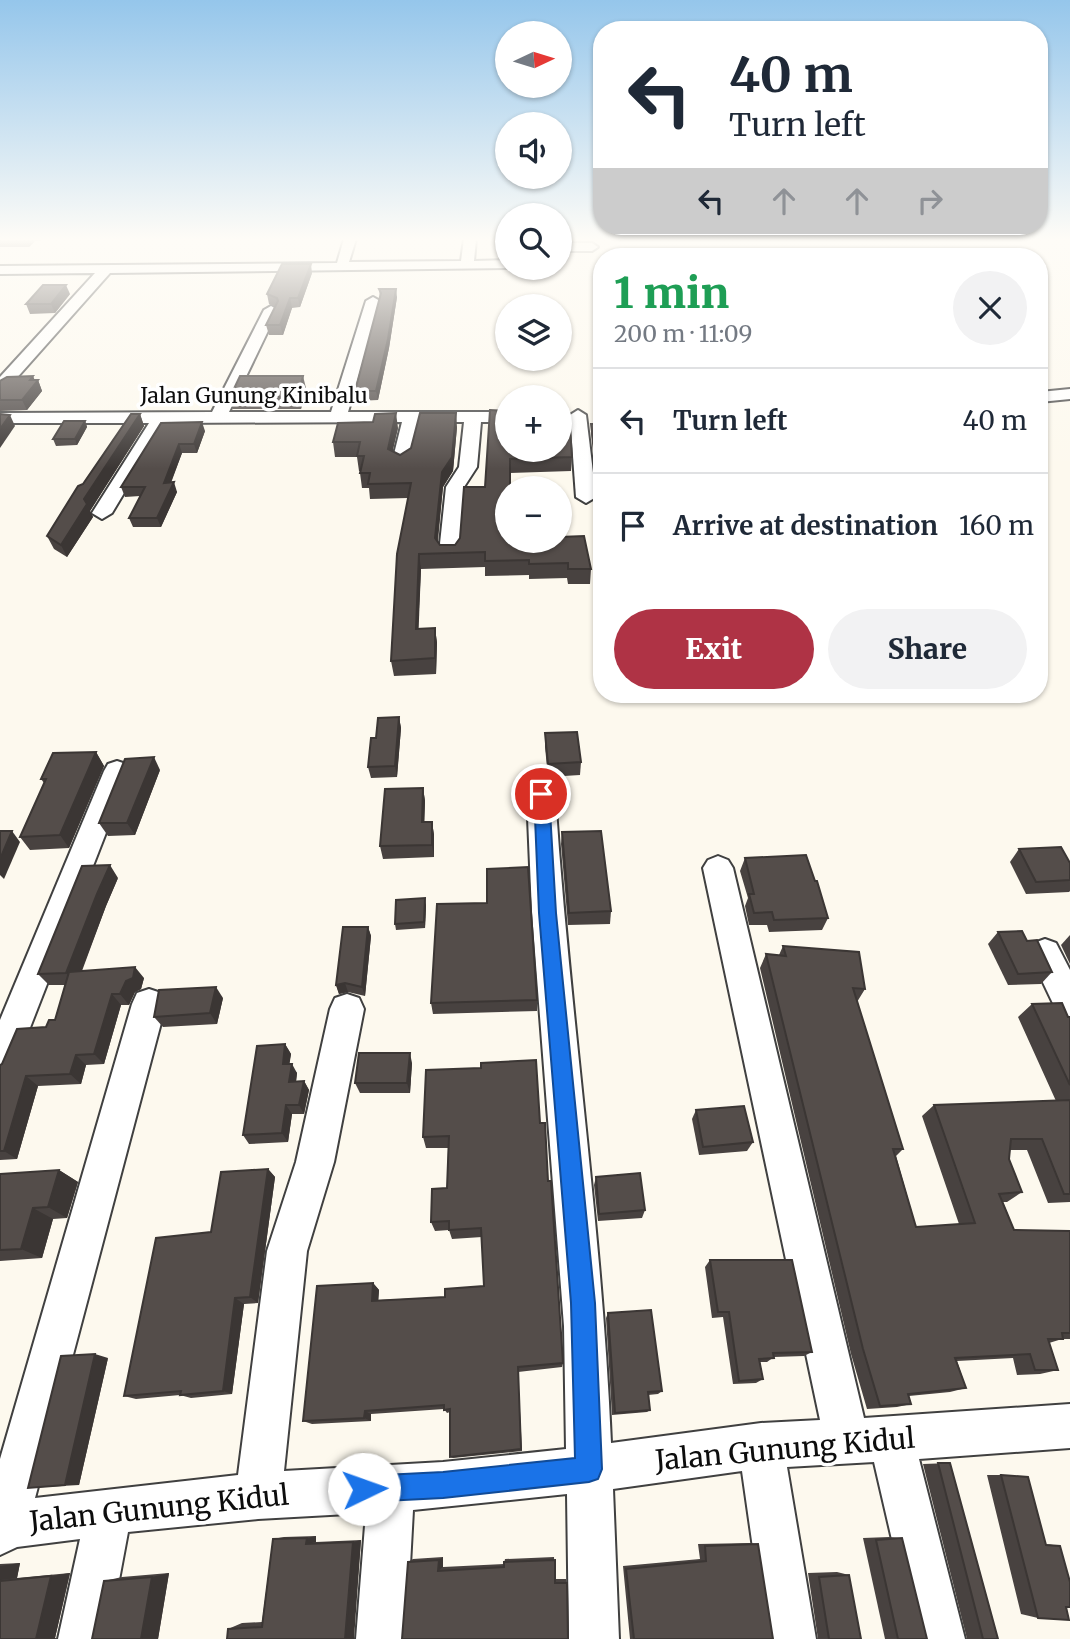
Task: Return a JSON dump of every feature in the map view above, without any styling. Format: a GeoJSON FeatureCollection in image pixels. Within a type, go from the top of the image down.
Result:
{"type":"FeatureCollection","features":[{"type":"Feature","properties":{"kind":"street"},"geometry":{"type":"LineString","coordinates":[[0,387],[69,315]]}},
{"type":"Feature","properties":{"kind":"street"},"geometry":{"type":"LineString","coordinates":[[217,419],[268,315]]}},
{"type":"Feature","properties":{"kind":"street"},"geometry":{"type":"LineString","coordinates":[[338,418],[369,315]]}},
{"type":"Feature","properties":{"kind":"street"},"geometry":{"type":"LineString","coordinates":[[1048,396],[1070,394]]}},
{"type":"Feature","properties":{"kind":"street"},"geometry":{"type":"LineString","coordinates":[[576,415],[586,497]]}},
{"type":"Feature","properties":{"kind":"street","name":"Jalan Gunung Kinibalu"},"geometry":{"type":"LineString","coordinates":[[0,418],[159,420],[495,416]]}},
{"type":"Feature","properties":{"kind":"street"},"geometry":{"type":"LineString","coordinates":[[449,553],[455,486],[468,467],[473,417]]}},
{"type":"Feature","properties":{"kind":"street"},"geometry":{"type":"LineString","coordinates":[[401,462],[412,418]]}},
{"type":"Feature","properties":{"kind":"street"},"geometry":{"type":"LineString","coordinates":[[114,440],[128,419]]}},
{"type":"Feature","properties":{"kind":"street"},"geometry":{"type":"LineString","coordinates":[[102,513],[159,420]]}},
{"type":"Feature","properties":{"kind":"street"},"geometry":{"type":"LineString","coordinates":[[0,1060],[117,771]]}},
{"type":"Feature","properties":{"kind":"street"},"geometry":{"type":"LineString","coordinates":[[541,794],[547,913],[583,1303],[594,1639]]}},
{"type":"Feature","properties":{"kind":"street"},"geometry":{"type":"LineString","coordinates":[[718,868],[869,1440],[940,1639]]}},
{"type":"Feature","properties":{"kind":"street"},"geometry":{"type":"LineString","coordinates":[[1045,953],[1070,1003]]}},
{"type":"Feature","properties":{"kind":"street"},"geometry":{"type":"LineString","coordinates":[[1,1527],[149,1004]]}},
{"type":"Feature","properties":{"kind":"street"},"geometry":{"type":"LineString","coordinates":[[258,1496],[287,1251],[315,1162],[347,1009]]}},
{"type":"Feature","properties":{"kind":"street","name":"Jalan Gunung Kidul"},"geometry":{"type":"LineString","coordinates":[[1,1527],[109,1511],[258,1496],[443,1485],[761,1446],[1070,1426]]}},
{"type":"Feature","properties":{"kind":"street"},"geometry":{"type":"LineString","coordinates":[[761,1446],[791,1639]]}},
{"type":"Feature","properties":{"kind":"street"},"geometry":{"type":"LineString","coordinates":[[381,1639],[391,1487]]}},
{"type":"Feature","properties":{"kind":"street"},"geometry":{"type":"LineString","coordinates":[[83,1639],[109,1511]]}},
{"type":"Feature","properties":{"kind":"building"},"geometry":{"type":"Polygon","coordinates":[[[271,315],[284,315],[280,325],[266,325],[271,315]]]}},
{"type":"Feature","properties":{"kind":"building"},"geometry":{"type":"Polygon","coordinates":[[[375,315],[392,315],[376,391],[355,391],[375,315]]]}},
{"type":"Feature","properties":{"kind":"building"},"geometry":{"type":"Polygon","coordinates":[[[33,376],[30,380],[38,380],[22,400],[0,400],[0,381],[7,377],[33,376]]]}},
{"type":"Feature","properties":{"kind":"building"},"geometry":{"type":"Polygon","coordinates":[[[240,376],[303,376],[298,397],[230,397],[240,376]]]}},
{"type":"Feature","properties":{"kind":"building"},"geometry":{"type":"Polygon","coordinates":[[[490,410],[495,410],[495,462],[510,462],[510,476],[495,476],[495,553],[572,553],[572,536],[584,536],[591,569],[568,569],[568,563],[529,564],[529,560],[485,561],[485,552],[419,554],[416,629],[435,628],[435,658],[391,661],[397,554],[411,483],[368,484],[370,473],[360,473],[364,456],[357,456],[360,442],[333,442],[338,423],[373,422],[375,414],[396,413],[388,449],[400,455],[411,448],[420,413],[456,413],[452,457],[442,472],[435,538],[440,545],[455,545],[460,538],[464,487],[485,487],[490,410]]]}},
{"type":"Feature","properties":{"kind":"building"},"geometry":{"type":"Polygon","coordinates":[[[0,414],[10,415],[0,429],[0,414]]]}},
{"type":"Feature","properties":{"kind":"building"},"geometry":{"type":"Polygon","coordinates":[[[131,414],[140,414],[84,499],[87,504],[61,545],[47,536],[78,486],[83,484],[131,414]]]}},
{"type":"Feature","properties":{"kind":"building"},"geometry":{"type":"Polygon","coordinates":[[[64,421],[85,421],[75,439],[53,439],[64,421]]]}},
{"type":"Feature","properties":{"kind":"building"},"geometry":{"type":"Polygon","coordinates":[[[202,422],[194,444],[179,444],[164,483],[174,482],[157,518],[129,518],[145,487],[121,487],[161,423],[202,422]]]}},
{"type":"Feature","properties":{"kind":"building"},"geometry":{"type":"Polygon","coordinates":[[[399,717],[395,766],[368,767],[371,738],[376,738],[378,718],[399,717]]]}},
{"type":"Feature","properties":{"kind":"building"},"geometry":{"type":"Polygon","coordinates":[[[577,732],[581,762],[548,764],[545,733],[577,732]]]}},
{"type":"Feature","properties":{"kind":"building"},"geometry":{"type":"Polygon","coordinates":[[[96,752],[60,835],[20,837],[46,779],[41,779],[53,753],[96,752]]]}},
{"type":"Feature","properties":{"kind":"building"},"geometry":{"type":"Polygon","coordinates":[[[154,757],[127,823],[99,823],[125,759],[154,757]]]}},
{"type":"Feature","properties":{"kind":"building"},"geometry":{"type":"Polygon","coordinates":[[[423,788],[422,822],[432,822],[432,845],[380,846],[385,789],[423,788]]]}},
{"type":"Feature","properties":{"kind":"building"},"geometry":{"type":"Polygon","coordinates":[[[0,831],[12,831],[0,859],[0,831]]]}},
{"type":"Feature","properties":{"kind":"building"},"geometry":{"type":"Polygon","coordinates":[[[601,831],[611,911],[569,913],[562,832],[601,831]]]}},
{"type":"Feature","properties":{"kind":"building"},"geometry":{"type":"Polygon","coordinates":[[[1061,847],[1070,863],[1070,880],[1036,882],[1019,849],[1061,847]]]}},
{"type":"Feature","properties":{"kind":"building"},"geometry":{"type":"Polygon","coordinates":[[[806,855],[828,918],[774,920],[772,912],[754,913],[749,894],[754,894],[745,858],[806,855]]]}},
{"type":"Feature","properties":{"kind":"building"},"geometry":{"type":"Polygon","coordinates":[[[110,865],[66,973],[38,974],[82,866],[110,865]]]}},
{"type":"Feature","properties":{"kind":"building"},"geometry":{"type":"Polygon","coordinates":[[[528,867],[537,1000],[431,1003],[437,904],[487,903],[487,869],[528,867]]]}},
{"type":"Feature","properties":{"kind":"building"},"geometry":{"type":"Polygon","coordinates":[[[425,898],[424,922],[395,924],[396,900],[425,898]]]}},
{"type":"Feature","properties":{"kind":"building"},"geometry":{"type":"Polygon","coordinates":[[[343,927],[368,927],[362,987],[345,983],[336,985],[343,927]]]}},
{"type":"Feature","properties":{"kind":"building"},"geometry":{"type":"Polygon","coordinates":[[[1022,931],[1027,941],[1037,940],[1052,972],[1018,974],[998,932],[1022,931]]]}},
{"type":"Feature","properties":{"kind":"building"},"geometry":{"type":"Polygon","coordinates":[[[783,946],[859,952],[865,989],[853,988],[903,1149],[893,1149],[916,1227],[975,1223],[934,1105],[1070,1100],[1070,1194],[1064,1194],[1042,1139],[1011,1139],[1009,1159],[1022,1192],[999,1194],[1014,1230],[1070,1231],[1070,1333],[1062,1333],[1063,1339],[1048,1339],[1058,1370],[1035,1370],[1030,1354],[955,1358],[966,1388],[908,1394],[911,1404],[880,1406],[863,1349],[766,954],[786,956],[783,946]]]}},
{"type":"Feature","properties":{"kind":"building"},"geometry":{"type":"Polygon","coordinates":[[[135,967],[133,978],[126,981],[120,994],[112,994],[94,1054],[76,1055],[70,1074],[26,1076],[4,1151],[0,1151],[0,1065],[17,1029],[46,1027],[49,1020],[55,1020],[69,972],[135,967]]]}},
{"type":"Feature","properties":{"kind":"building"},"geometry":{"type":"Polygon","coordinates":[[[216,987],[210,1013],[154,1017],[159,990],[216,987]]]}},
{"type":"Feature","properties":{"kind":"building"},"geometry":{"type":"Polygon","coordinates":[[[1062,1003],[1070,1017],[1070,1085],[1032,1004],[1062,1003]]]}},
{"type":"Feature","properties":{"kind":"building"},"geometry":{"type":"Polygon","coordinates":[[[285,1044],[283,1064],[292,1064],[289,1082],[304,1081],[299,1105],[286,1105],[282,1133],[243,1135],[257,1046],[285,1044]]]}},
{"type":"Feature","properties":{"kind":"building"},"geometry":{"type":"Polygon","coordinates":[[[359,1053],[410,1053],[407,1083],[355,1083],[359,1053]]]}},
{"type":"Feature","properties":{"kind":"building"},"geometry":{"type":"Polygon","coordinates":[[[536,1060],[540,1123],[545,1123],[548,1181],[551,1181],[563,1363],[518,1367],[521,1449],[450,1457],[450,1409],[444,1410],[444,1405],[365,1411],[364,1418],[303,1421],[317,1286],[373,1283],[372,1301],[445,1297],[445,1289],[484,1286],[481,1228],[449,1230],[449,1221],[431,1222],[432,1189],[447,1188],[449,1136],[423,1137],[426,1070],[481,1068],[481,1063],[536,1060]]]}},
{"type":"Feature","properties":{"kind":"building"},"geometry":{"type":"Polygon","coordinates":[[[744,1106],[753,1142],[703,1147],[696,1110],[744,1106]]]}},
{"type":"Feature","properties":{"kind":"building"},"geometry":{"type":"Polygon","coordinates":[[[268,1169],[250,1297],[235,1298],[223,1391],[180,1395],[181,1391],[124,1396],[156,1238],[211,1232],[221,1172],[268,1169]]]}},
{"type":"Feature","properties":{"kind":"building"},"geometry":{"type":"Polygon","coordinates":[[[59,1170],[48,1207],[33,1208],[21,1249],[0,1250],[0,1174],[59,1170]]]}},
{"type":"Feature","properties":{"kind":"building"},"geometry":{"type":"Polygon","coordinates":[[[640,1173],[645,1210],[599,1214],[596,1177],[640,1173]]]}},
{"type":"Feature","properties":{"kind":"building"},"geometry":{"type":"Polygon","coordinates":[[[710,1260],[792,1260],[812,1352],[773,1353],[774,1358],[759,1359],[763,1379],[739,1381],[729,1312],[718,1312],[710,1260]]]}},
{"type":"Feature","properties":{"kind":"building"},"geometry":{"type":"Polygon","coordinates":[[[651,1310],[662,1391],[648,1392],[650,1410],[615,1413],[608,1313],[651,1310]]]}},
{"type":"Feature","properties":{"kind":"building"},"geometry":{"type":"Polygon","coordinates":[[[95,1354],[65,1485],[28,1488],[61,1356],[95,1354]]]}},
{"type":"Feature","properties":{"kind":"building"},"geometry":{"type":"Polygon","coordinates":[[[938,1463],[950,1463],[998,1639],[983,1639],[938,1463]]]}},
{"type":"Feature","properties":{"kind":"building"},"geometry":{"type":"Polygon","coordinates":[[[1001,1475],[1028,1477],[1046,1545],[1060,1546],[1070,1582],[1070,1607],[1066,1607],[1069,1620],[1038,1618],[1001,1475]]]}},
{"type":"Feature","properties":{"kind":"building"},"geometry":{"type":"Polygon","coordinates":[[[307,1538],[306,1544],[353,1542],[345,1639],[227,1639],[228,1629],[262,1627],[273,1539],[307,1538]]]}},
{"type":"Feature","properties":{"kind":"building"},"geometry":{"type":"Polygon","coordinates":[[[902,1538],[927,1639],[898,1639],[876,1540],[902,1538]]]}},
{"type":"Feature","properties":{"kind":"building"},"geometry":{"type":"Polygon","coordinates":[[[758,1544],[773,1639],[634,1639],[626,1569],[706,1561],[705,1546],[758,1544]]]}},
{"type":"Feature","properties":{"kind":"building"},"geometry":{"type":"Polygon","coordinates":[[[439,1560],[438,1571],[504,1567],[504,1562],[555,1560],[555,1583],[567,1583],[568,1639],[402,1639],[408,1562],[439,1560]]]}},
{"type":"Feature","properties":{"kind":"building"},"geometry":{"type":"Polygon","coordinates":[[[849,1575],[861,1639],[829,1639],[819,1577],[849,1575]]]}},
{"type":"Feature","properties":{"kind":"building"},"geometry":{"type":"Polygon","coordinates":[[[51,1576],[36,1639],[0,1639],[0,1581],[51,1576]]]}},
{"type":"Feature","properties":{"kind":"building"},"geometry":{"type":"Polygon","coordinates":[[[152,1577],[141,1639],[92,1639],[104,1581],[152,1577]]]}},
{"type":"Feature","properties":{"kind":"route"},"geometry":{"type":"LineString","coordinates":[[364,1489],[443,1485],[589,1469],[585,1326],[547,913],[541,794]]}}]}
